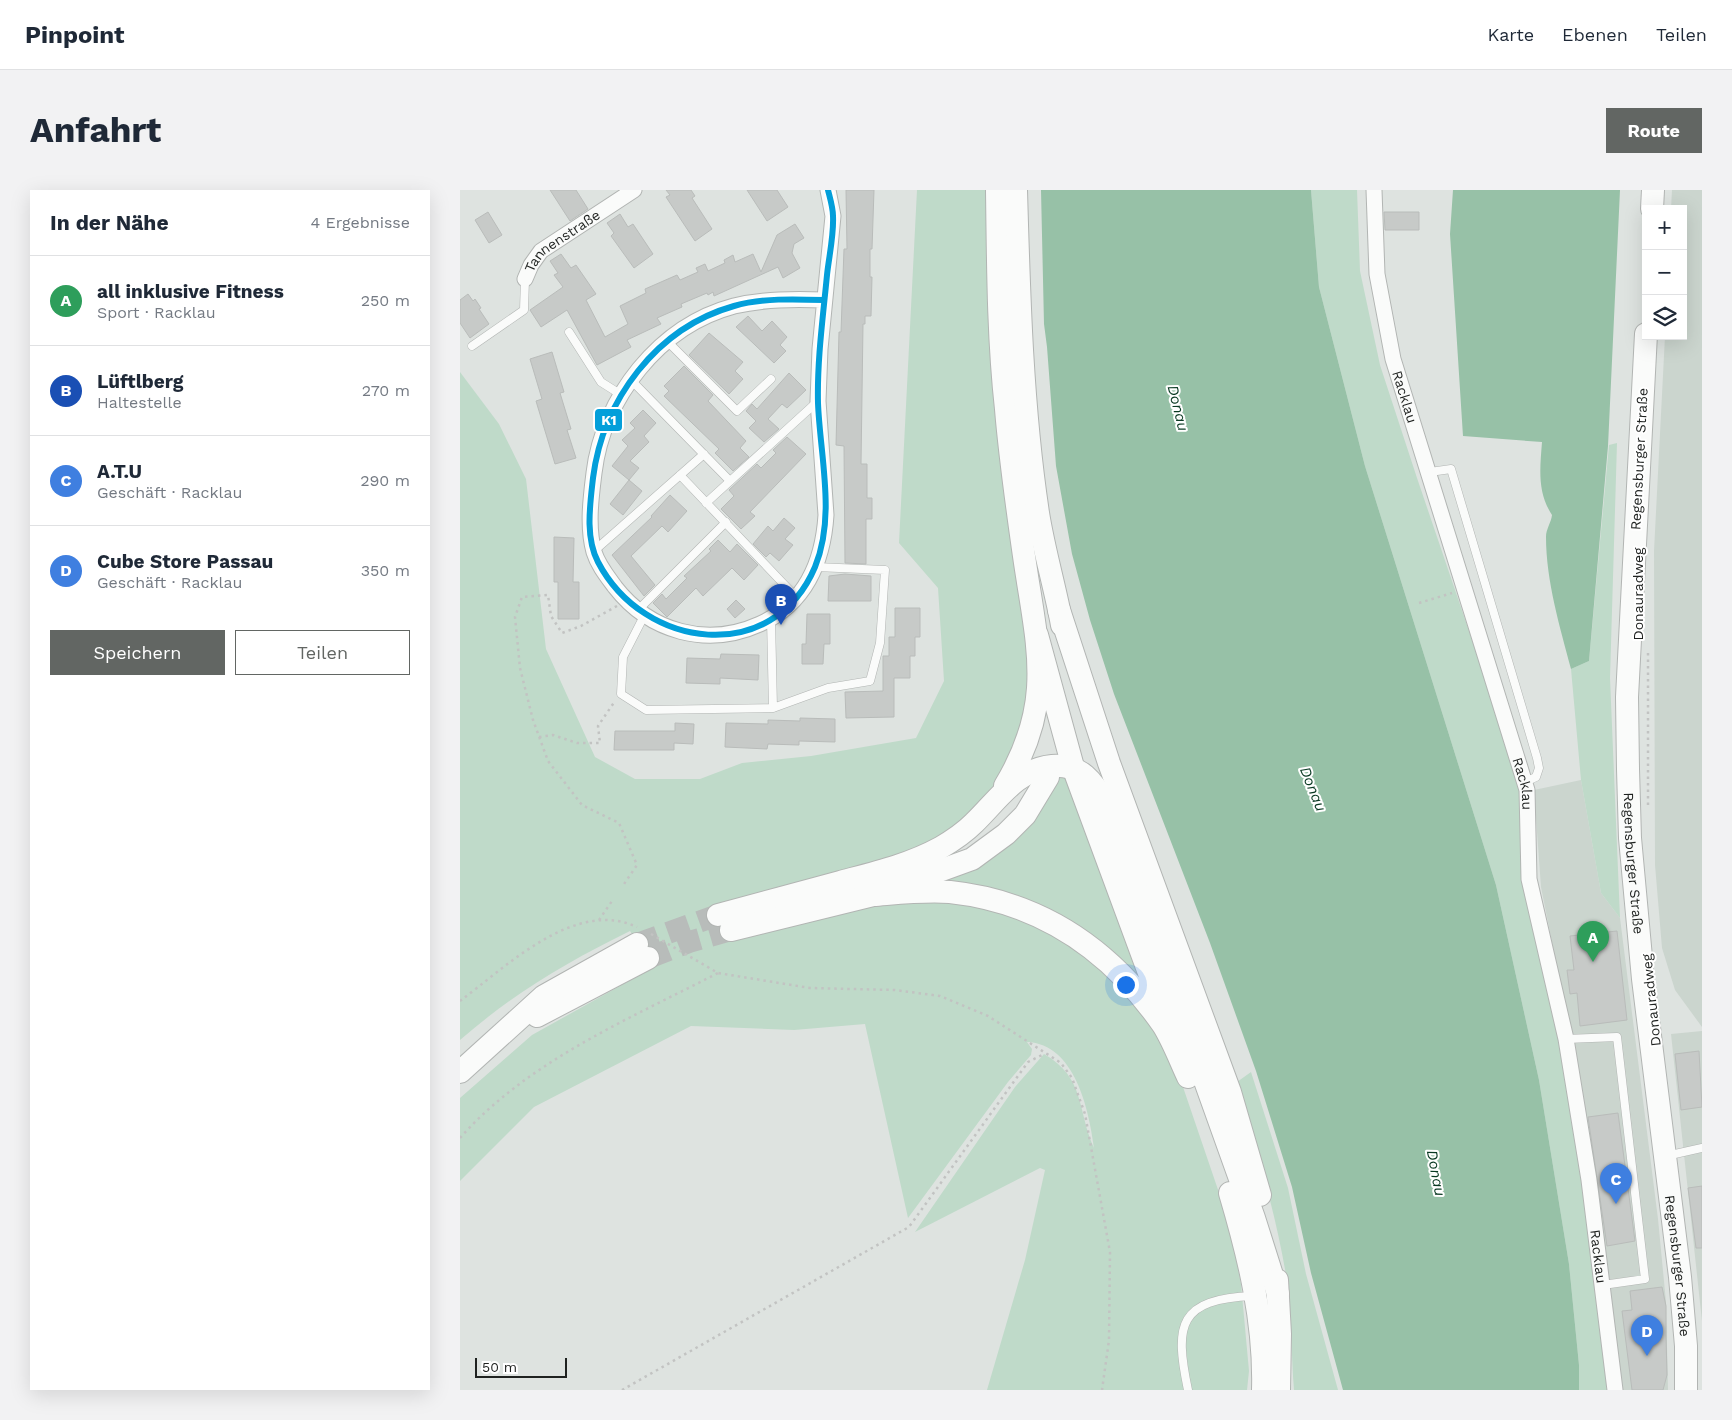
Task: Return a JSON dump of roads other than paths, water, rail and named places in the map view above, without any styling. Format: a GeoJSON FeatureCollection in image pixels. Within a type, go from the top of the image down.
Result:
{"type":"FeatureCollection","features":[{"type":"Feature","properties":{"kind":"main road"},"geometry":{"type":"LineString","coordinates":[[997,190],[998,267],[1005,407],[1024,557],[1037,635],[1040,676],[1035,715],[1022,759],[1000,795]]}},
{"type":"Feature","properties":{"kind":"main road"},"geometry":{"type":"LineString","coordinates":[[1016,190],[1021,343],[1030,452],[1038,514],[1069,666],[1068,712]]}},
{"type":"Feature","properties":{"kind":"main road"},"geometry":{"type":"LineString","coordinates":[[1652,205],[1653,190]]}},
{"type":"Feature","properties":{"kind":"main road","name":"Regensburger Straße"},"geometry":{"type":"LineString","coordinates":[[1646,340],[1627,698],[1630,838],[1643,979],[1681,1285],[1686,1346],[1686,1390]]}},
{"type":"Feature","properties":{"kind":"main road"},"geometry":{"type":"LineString","coordinates":[[1059,610],[1108,763],[1230,1092],[1266,1216],[1267,1295],[1260,1314],[1263,1390]]}},
{"type":"Feature","properties":{"kind":"main road"},"geometry":{"type":"LineString","coordinates":[[1037,635],[1073,768],[1224,1170],[1241,1228],[1280,1334],[1279,1390]]}},
{"type":"Feature","properties":{"kind":"main road"},"geometry":{"type":"LineString","coordinates":[[1188,1077],[1164,1027],[1130,982],[1092,948],[1060,927],[1007,904],[950,892],[874,895],[725,922],[916,859],[954,839],[973,824],[1017,780],[1040,769],[1051,766],[1073,768],[1091,779],[1106,804],[1254,1218],[1267,1295]]}},
{"type":"Feature","properties":{"kind":"main road"},"geometry":{"type":"LineString","coordinates":[[874,895],[972,859],[1006,834],[1024,815],[1048,777]]}},
{"type":"Feature","properties":{"kind":"main road"},"geometry":{"type":"LineString","coordinates":[[460,1072],[511,1028],[644,941]]}},
{"type":"Feature","properties":{"kind":"street","name":"Tannenstraße"},"geometry":{"type":"LineString","coordinates":[[525,279],[531,265],[541,251],[634,190]]}},
{"type":"Feature","properties":{"kind":"street"},"geometry":{"type":"LineString","coordinates":[[824,300],[787,298],[733,307],[708,317],[667,342],[620,394],[602,435],[594,468],[591,513],[594,551],[602,570],[641,614],[672,629],[695,634],[714,636],[749,629],[771,620],[797,598],[816,567],[825,533],[826,515],[818,401],[824,300],[833,216],[828,190]]}},
{"type":"Feature","properties":{"kind":"street","name":"Racklau"},"geometry":{"type":"LineString","coordinates":[[1374,190],[1377,274],[1392,349],[1527,790],[1529,878],[1566,1039],[1589,1180],[1615,1390]]}},
{"type":"Feature","properties":{"kind":"lane","name":"Tannenstraße"},"geometry":{"type":"LineString","coordinates":[[472,346],[524,310],[525,279]]}},
{"type":"Feature","properties":{"kind":"lane"},"geometry":{"type":"LineString","coordinates":[[568,332],[602,382],[620,394]]}},
{"type":"Feature","properties":{"kind":"lane"},"geometry":{"type":"LineString","coordinates":[[667,342],[736,411],[771,379]]}},
{"type":"Feature","properties":{"kind":"lane"},"geometry":{"type":"LineString","coordinates":[[631,380],[730,481]]}},
{"type":"Feature","properties":{"kind":"lane"},"geometry":{"type":"LineString","coordinates":[[706,503],[818,401]]}},
{"type":"Feature","properties":{"kind":"lane"},"geometry":{"type":"LineString","coordinates":[[594,551],[704,454]]}},
{"type":"Feature","properties":{"kind":"lane"},"geometry":{"type":"LineString","coordinates":[[1430,472],[1451,469],[1537,758],[1539,768],[1536,777],[1525,782]]}},
{"type":"Feature","properties":{"kind":"lane"},"geometry":{"type":"LineString","coordinates":[[680,475],[797,598]]}},
{"type":"Feature","properties":{"kind":"lane"},"geometry":{"type":"LineString","coordinates":[[726,522],[641,614],[623,658],[622,694],[646,710],[773,708],[828,688],[870,680],[880,643],[885,570],[816,567]]}},
{"type":"Feature","properties":{"kind":"lane"},"geometry":{"type":"LineString","coordinates":[[771,620],[773,708]]}},
{"type":"Feature","properties":{"kind":"lane"},"geometry":{"type":"LineString","coordinates":[[1566,1039],[1617,1038],[1645,1279],[1603,1285]]}},
{"type":"Feature","properties":{"kind":"lane"},"geometry":{"type":"LineString","coordinates":[[1664,1156],[1702,1148]]}},
{"type":"Feature","properties":{"kind":"lane"},"geometry":{"type":"LineString","coordinates":[[1188,1390],[1181,1352],[1184,1328],[1193,1311],[1201,1304],[1238,1296],[1267,1295]]}},
{"type":"Feature","properties":{"kind":"water","name":"Donau"},"geometry":{"type":"Polygon","coordinates":[[[1041,190],[1311,190],[1319,287],[1365,466],[1496,885],[1539,1080],[1569,1264],[1579,1365],[1579,1390],[1343,1390],[1311,1273],[1292,1187],[1256,1071],[1210,943],[1114,694],[1090,620],[1072,554],[1056,466],[1044,324],[1041,190]]]}},
{"type":"Feature","properties":{"kind":"water"},"geometry":{"type":"Polygon","coordinates":[[[1453,190],[1620,190],[1608,446],[1589,661],[1571,669],[1554,604],[1548,570],[1546,537],[1552,515],[1542,489],[1540,471],[1542,442],[1463,436],[1450,234],[1453,190]]]}},
{"type":"Feature","properties":{"kind":"tunnel"},"geometry":{"type":"LineString","coordinates":[[637,944],[718,915]]}},
{"type":"Feature","properties":{"kind":"tunnel"},"geometry":{"type":"LineString","coordinates":[[648,958],[689,942],[731,930]]}},
{"type":"Feature","properties":{"kind":"place","name":"Lüftlberg"},"geometry":{"type":"Point","coordinates":[781,625]}},
{"type":"Feature","properties":{"kind":"place","name":"all inklusive Fitness"},"geometry":{"type":"Point","coordinates":[1593,962]}},
{"type":"Feature","properties":{"kind":"place","name":"A.T.U"},"geometry":{"type":"Point","coordinates":[1616,1204]}},
{"type":"Feature","properties":{"kind":"place","name":"Cube Store Passau"},"geometry":{"type":"Point","coordinates":[1647,1356]}}]}
